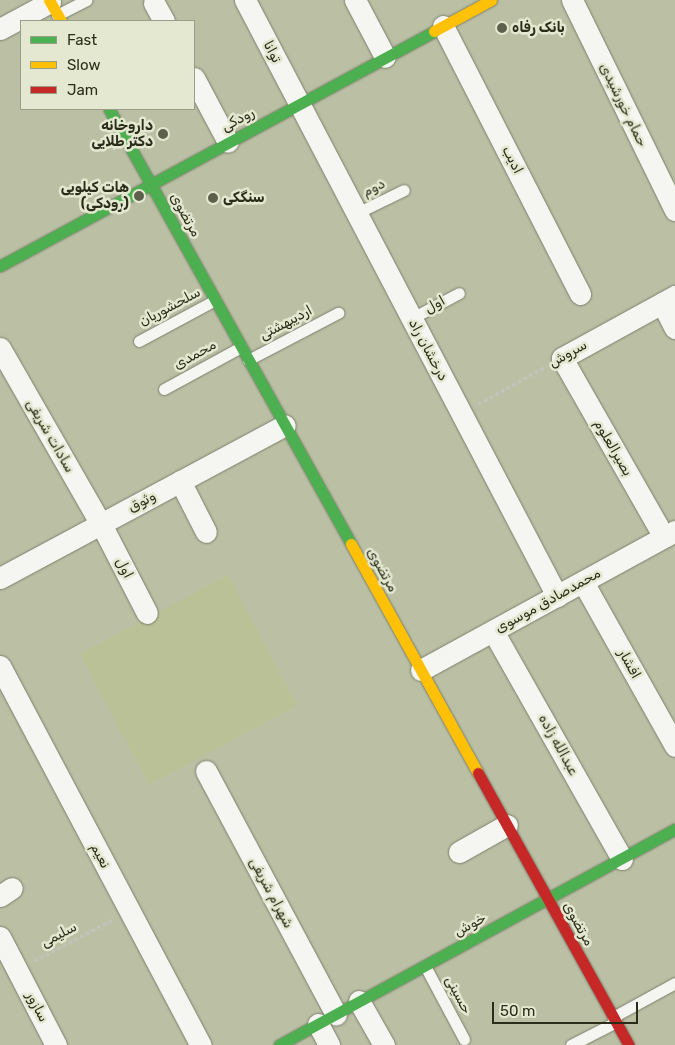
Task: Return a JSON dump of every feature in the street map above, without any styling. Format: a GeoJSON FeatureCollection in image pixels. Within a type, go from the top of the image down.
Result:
{"type":"FeatureCollection","features":[{"type":"Feature","properties":{"kind":"street","name":"توانا"},"geometry":{"type":"LineString","coordinates":[[245,0],[299,104]]}},
{"type":"Feature","properties":{"kind":"street"},"geometry":{"type":"LineString","coordinates":[[355,0],[386,57]]}},
{"type":"Feature","properties":{"kind":"street","name":"رودکی"},"geometry":{"type":"LineString","coordinates":[[0,266],[490,0]]}},
{"type":"Feature","properties":{"kind":"street","name":"حمام خورشیدی"},"geometry":{"type":"LineString","coordinates":[[572,0],[675,210]]}},
{"type":"Feature","properties":{"kind":"street"},"geometry":{"type":"LineString","coordinates":[[154,3],[163,20]]}},
{"type":"Feature","properties":{"kind":"street"},"geometry":{"type":"LineString","coordinates":[[26,20],[54,10]]}},
{"type":"Feature","properties":{"kind":"street"},"geometry":{"type":"LineString","coordinates":[[0,29],[20,22]]}},
{"type":"Feature","properties":{"kind":"street","name":"ادیب"},"geometry":{"type":"LineString","coordinates":[[443,26],[580,294]]}},
{"type":"Feature","properties":{"kind":"street"},"geometry":{"type":"LineString","coordinates":[[195,80],[228,142]]}},
{"type":"Feature","properties":{"kind":"street","name":"درخشان راد"},"geometry":{"type":"LineString","coordinates":[[299,104],[558,596]]}},
{"type":"Feature","properties":{"kind":"street","name":"مرتضوی"},"geometry":{"type":"LineString","coordinates":[[110,110],[629,1045]]}},
{"type":"Feature","properties":{"kind":"street"},"geometry":{"type":"LineString","coordinates":[[668,300],[675,328]]}},
{"type":"Feature","properties":{"kind":"street","name":"سروش"},"geometry":{"type":"LineString","coordinates":[[562,358],[668,300]]}},
{"type":"Feature","properties":{"kind":"street","name":"سادات شریفی"},"geometry":{"type":"LineString","coordinates":[[0,348],[101,524]]}},
{"type":"Feature","properties":{"kind":"street","name":"بصیرالعلوم"},"geometry":{"type":"LineString","coordinates":[[562,358],[669,534]]}},
{"type":"Feature","properties":{"kind":"street","name":"وثوق"},"geometry":{"type":"LineString","coordinates":[[0,578],[285,425]]}},
{"type":"Feature","properties":{"kind":"street"},"geometry":{"type":"LineString","coordinates":[[180,481],[206,532]]}},
{"type":"Feature","properties":{"kind":"street","name":"اول"},"geometry":{"type":"LineString","coordinates":[[101,524],[147,613]]}},
{"type":"Feature","properties":{"kind":"street","name":"محمدصادق موسوی"},"geometry":{"type":"LineString","coordinates":[[421,670],[669,534]]}},
{"type":"Feature","properties":{"kind":"street","name":"افشار"},"geometry":{"type":"LineString","coordinates":[[583,582],[675,746]]}},
{"type":"Feature","properties":{"kind":"street","name":"عبدالله زاده"},"geometry":{"type":"LineString","coordinates":[[493,631],[622,859]]}},
{"type":"Feature","properties":{"kind":"street","name":"نعیم"},"geometry":{"type":"LineString","coordinates":[[0,666],[200,1045]]}},
{"type":"Feature","properties":{"kind":"street","name":"شهرام شریفی"},"geometry":{"type":"LineString","coordinates":[[206,771],[327,1019],[329,1045]]}},
{"type":"Feature","properties":{"kind":"street"},"geometry":{"type":"LineString","coordinates":[[459,852],[507,825]]}},
{"type":"Feature","properties":{"kind":"street","name":"خوش"},"geometry":{"type":"LineString","coordinates":[[279,1045],[675,830]]}},
{"type":"Feature","properties":{"kind":"street","name":"سازور"},"geometry":{"type":"LineString","coordinates":[[0,937],[56,1045]]}},
{"type":"Feature","properties":{"kind":"street"},"geometry":{"type":"LineString","coordinates":[[360,1001],[384,1045]]}},
{"type":"Feature","properties":{"kind":"lane"},"geometry":{"type":"LineString","coordinates":[[54,10],[86,0]]}},
{"type":"Feature","properties":{"kind":"lane","name":"دوم"},"geometry":{"type":"LineString","coordinates":[[357,213],[404,190]]}},
{"type":"Feature","properties":{"kind":"lane","name":"اول"},"geometry":{"type":"LineString","coordinates":[[412,318],[459,292]]}},
{"type":"Feature","properties":{"kind":"lane","name":"سلحشوریان"},"geometry":{"type":"LineString","coordinates":[[140,341],[215,300]]}},
{"type":"Feature","properties":{"kind":"lane","name":"اردیبهشتی"},"geometry":{"type":"LineString","coordinates":[[248,360],[338,313]]}},
{"type":"Feature","properties":{"kind":"lane","name":"محمدی"},"geometry":{"type":"LineString","coordinates":[[164,389],[241,347]]}},
{"type":"Feature","properties":{"kind":"lane","name":"حسینی"},"geometry":{"type":"LineString","coordinates":[[425,966],[464,1039]]}},
{"type":"Feature","properties":{"kind":"lane"},"geometry":{"type":"LineString","coordinates":[[571,1045],[675,982]]}},
{"type":"Feature","properties":{"kind":"path","name":"سروش"},"geometry":{"type":"LineString","coordinates":[[462,413],[562,358]]}},
{"type":"Feature","properties":{"kind":"path","name":"سلیمی"},"geometry":{"type":"LineString","coordinates":[[18,970],[129,910]]}},
{"type":"Feature","properties":{"kind":"shaded area"},"geometry":{"type":"Polygon","coordinates":[[[228,575],[297,706],[149,785],[80,654],[228,575]]]}},
{"type":"Feature","properties":{"kind":"traffic: fast"},"geometry":{"type":"LineString","coordinates":[[0,266],[434,31]]}},
{"type":"Feature","properties":{"kind":"traffic: fast"},"geometry":{"type":"LineString","coordinates":[[110,110],[351,544]]}},
{"type":"Feature","properties":{"kind":"traffic: fast"},"geometry":{"type":"LineString","coordinates":[[279,1045],[675,829]]}},
{"type":"Feature","properties":{"kind":"traffic: slow"},"geometry":{"type":"LineString","coordinates":[[49,0],[60,20]]}},
{"type":"Feature","properties":{"kind":"traffic: slow"},"geometry":{"type":"LineString","coordinates":[[434,31],[491,0]]}},
{"type":"Feature","properties":{"kind":"traffic: slow"},"geometry":{"type":"LineString","coordinates":[[351,544],[478,773]]}},
{"type":"Feature","properties":{"kind":"traffic: jam"},"geometry":{"type":"LineString","coordinates":[[478,773],[629,1045]]}},
{"type":"Feature","properties":{"kind":"place","name":"بانک رفاه"},"geometry":{"type":"Point","coordinates":[502,28]}},
{"type":"Feature","properties":{"kind":"place","name":"داروخانه دکتر طلایی"},"geometry":{"type":"Point","coordinates":[163,134]}},
{"type":"Feature","properties":{"kind":"place","name":"هات کیلویی (رودکی)"},"geometry":{"type":"Point","coordinates":[139,196]}},
{"type":"Feature","properties":{"kind":"place","name":"سنگکی"},"geometry":{"type":"Point","coordinates":[213,198]}}]}
